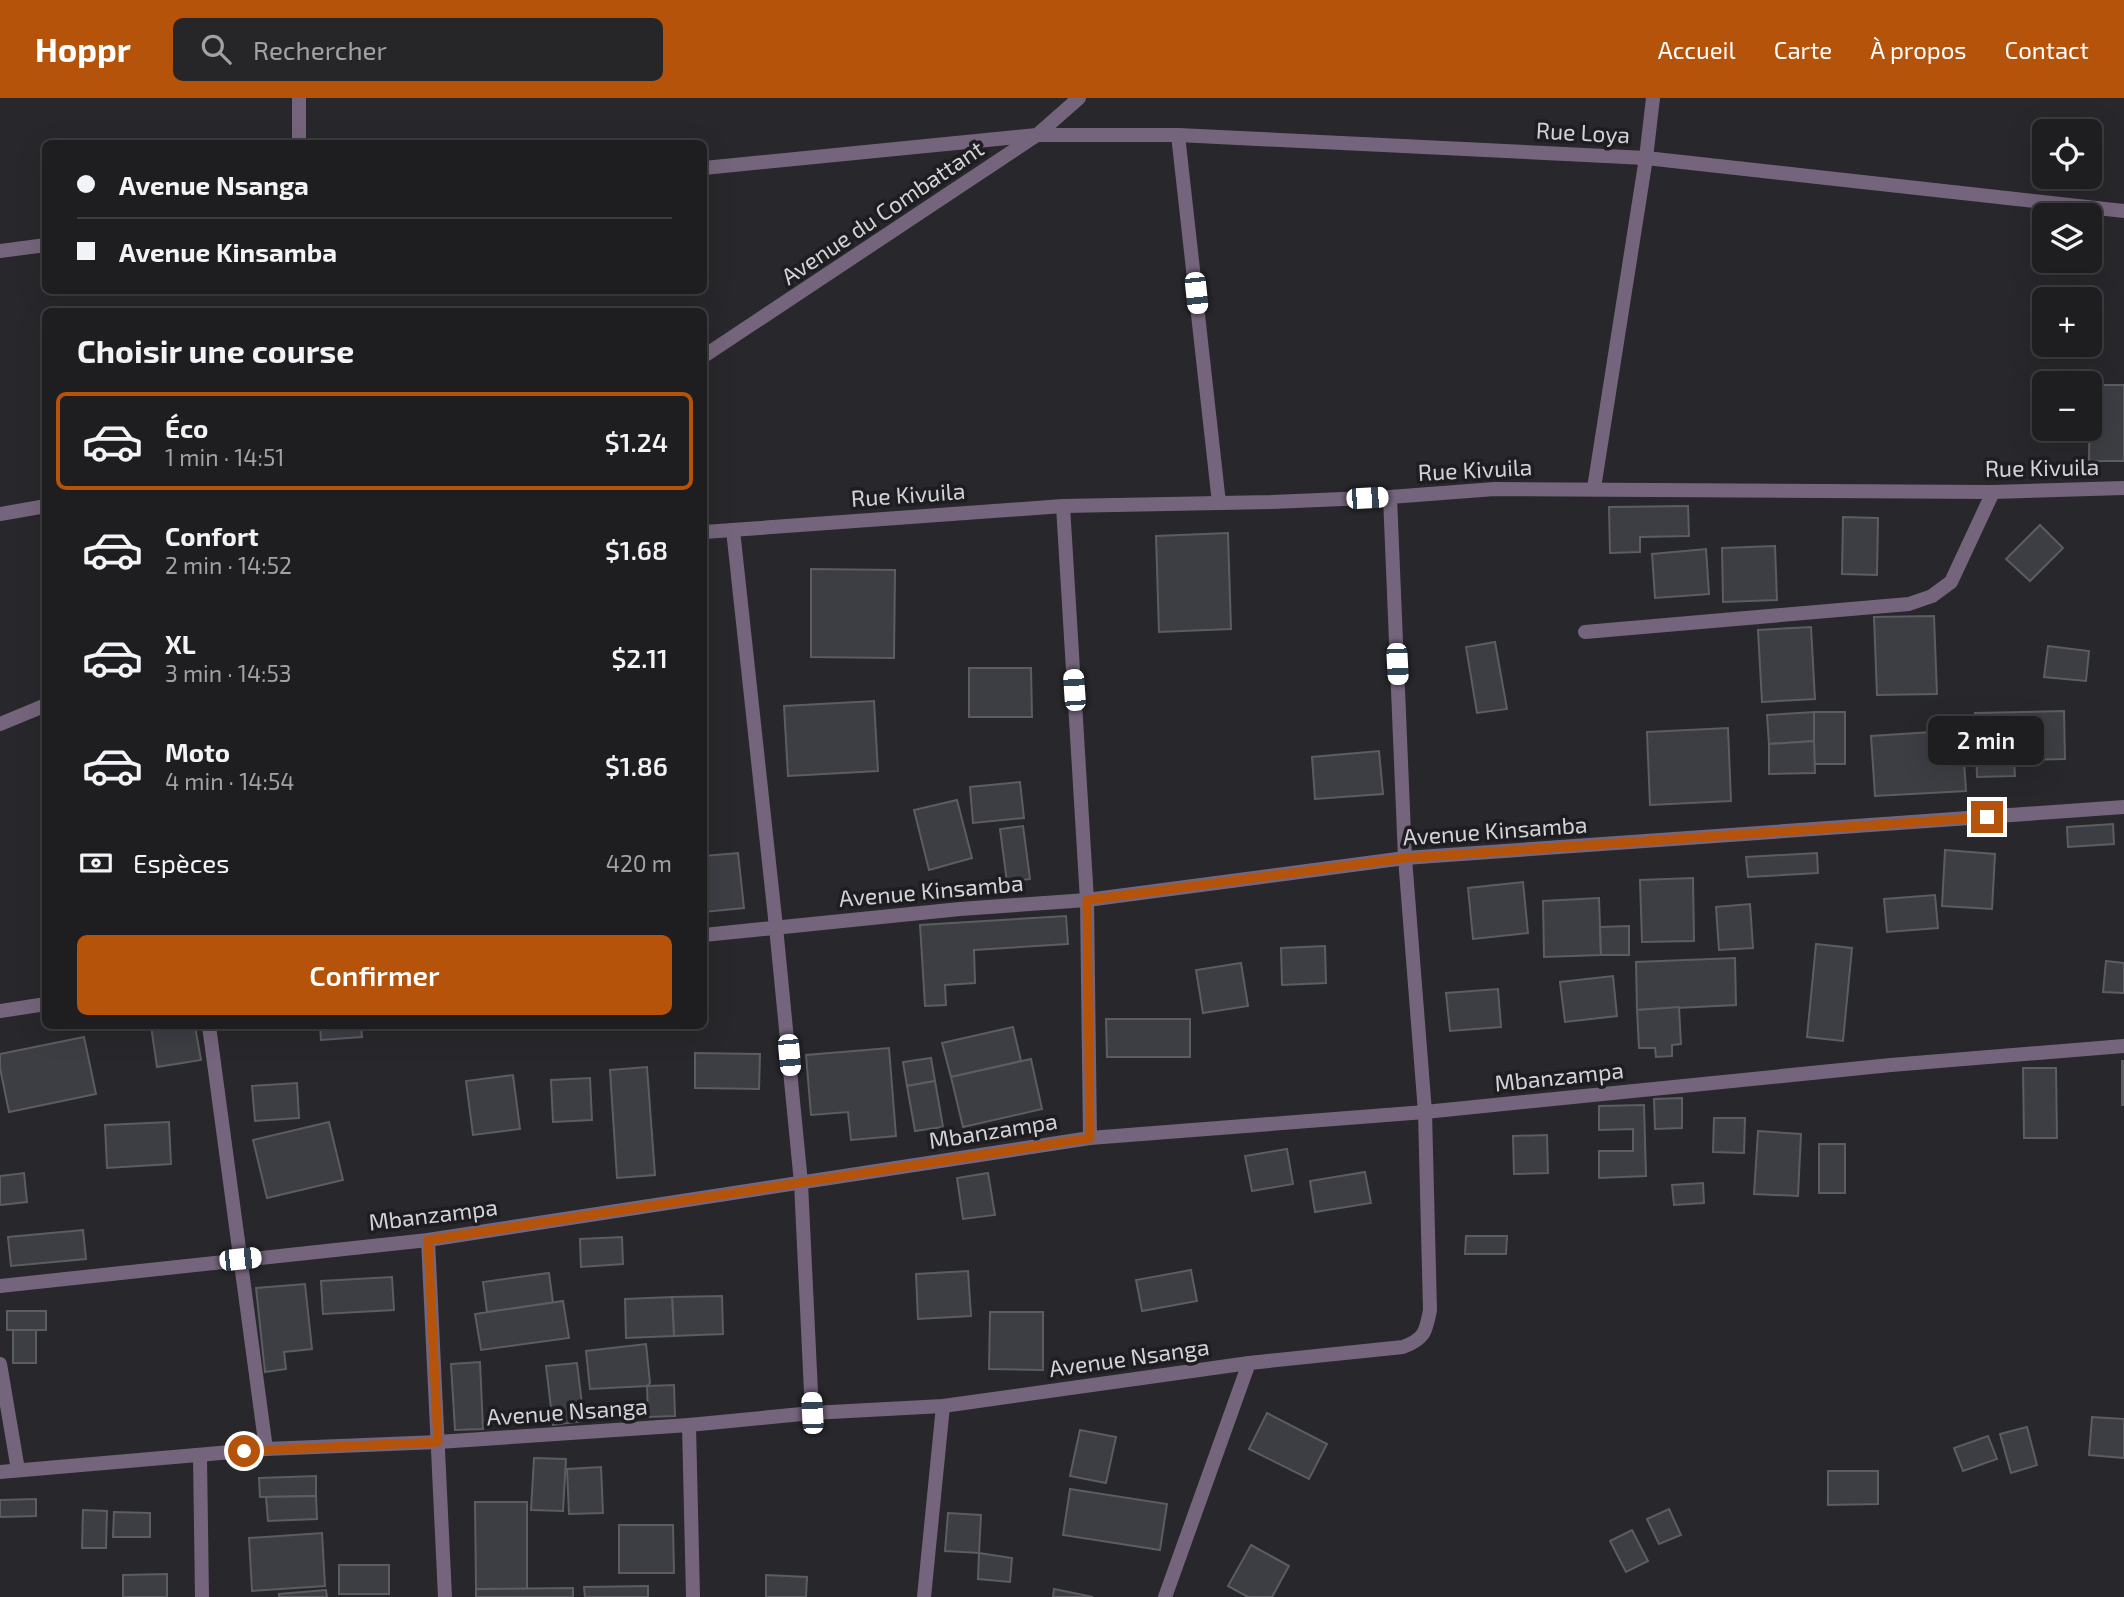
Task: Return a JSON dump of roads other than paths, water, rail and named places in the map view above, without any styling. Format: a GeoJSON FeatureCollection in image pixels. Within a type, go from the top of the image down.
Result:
{"type":"FeatureCollection","features":[{"type":"Feature","properties":{"kind":"street"},"geometry":{"type":"LineString","coordinates":[[299,98],[299,140]]}},
{"type":"Feature","properties":{"kind":"street","name":"Avenue du Combattant"},"geometry":{"type":"LineString","coordinates":[[707,354],[1037,135],[1079,98]]}},
{"type":"Feature","properties":{"kind":"street"},"geometry":{"type":"LineString","coordinates":[[1594,488],[1653,98]]}},
{"type":"Feature","properties":{"kind":"street","name":"Rue Loya"},"geometry":{"type":"LineString","coordinates":[[707,168],[1037,135],[1178,135],[1646,158],[2124,211]]}},
{"type":"Feature","properties":{"kind":"street"},"geometry":{"type":"LineString","coordinates":[[1178,135],[1219,503]]}},
{"type":"Feature","properties":{"kind":"street"},"geometry":{"type":"LineString","coordinates":[[0,251],[42,246]]}},
{"type":"Feature","properties":{"kind":"street","name":"Rue Kivuila"},"geometry":{"type":"LineString","coordinates":[[707,532],[1063,506],[1390,497],[1495,489],[1993,492],[2124,488]]}},
{"type":"Feature","properties":{"kind":"street"},"geometry":{"type":"LineString","coordinates":[[1585,632],[1909,604],[1933,596],[1951,582],[1993,492]]}},
{"type":"Feature","properties":{"kind":"street","name":"Avenue Nsanga"},"geometry":{"type":"LineString","coordinates":[[0,1472],[266,1449],[438,1442],[689,1425],[812,1413],[943,1406],[1417,1342],[1426,1330],[1430,1310],[1425,1112],[1405,858],[1390,497]]}},
{"type":"Feature","properties":{"kind":"street"},"geometry":{"type":"LineString","coordinates":[[1063,506],[1087,900],[1090,1138]]}},
{"type":"Feature","properties":{"kind":"street"},"geometry":{"type":"LineString","coordinates":[[0,514],[42,507]]}},
{"type":"Feature","properties":{"kind":"street"},"geometry":{"type":"LineString","coordinates":[[733,530],[801,1183],[812,1413]]}},
{"type":"Feature","properties":{"kind":"street"},"geometry":{"type":"LineString","coordinates":[[0,724],[42,707]]}},
{"type":"Feature","properties":{"kind":"street","name":"Avenue Kinsamba"},"geometry":{"type":"LineString","coordinates":[[707,934],[960,909],[1087,900],[1405,858],[2124,807]]}},
{"type":"Feature","properties":{"kind":"street"},"geometry":{"type":"LineString","coordinates":[[0,1011],[42,1004]]}},
{"type":"Feature","properties":{"kind":"street"},"geometry":{"type":"LineString","coordinates":[[209,1029],[266,1449]]}},
{"type":"Feature","properties":{"kind":"street","name":"Mbanzampa"},"geometry":{"type":"LineString","coordinates":[[0,1286],[428,1240],[1090,1138],[1425,1112],[1877,1067],[2124,1046]]}},
{"type":"Feature","properties":{"kind":"street"},"geometry":{"type":"LineString","coordinates":[[428,1240],[445,1597]]}},
{"type":"Feature","properties":{"kind":"street"},"geometry":{"type":"LineString","coordinates":[[1165,1597],[1249,1363]]}},
{"type":"Feature","properties":{"kind":"street"},"geometry":{"type":"LineString","coordinates":[[0,1364],[19,1470]]}},
{"type":"Feature","properties":{"kind":"street"},"geometry":{"type":"LineString","coordinates":[[924,1597],[943,1406]]}},
{"type":"Feature","properties":{"kind":"street"},"geometry":{"type":"LineString","coordinates":[[689,1425],[693,1597]]}},
{"type":"Feature","properties":{"kind":"street"},"geometry":{"type":"LineString","coordinates":[[201,1456],[202,1597]]}}]}
